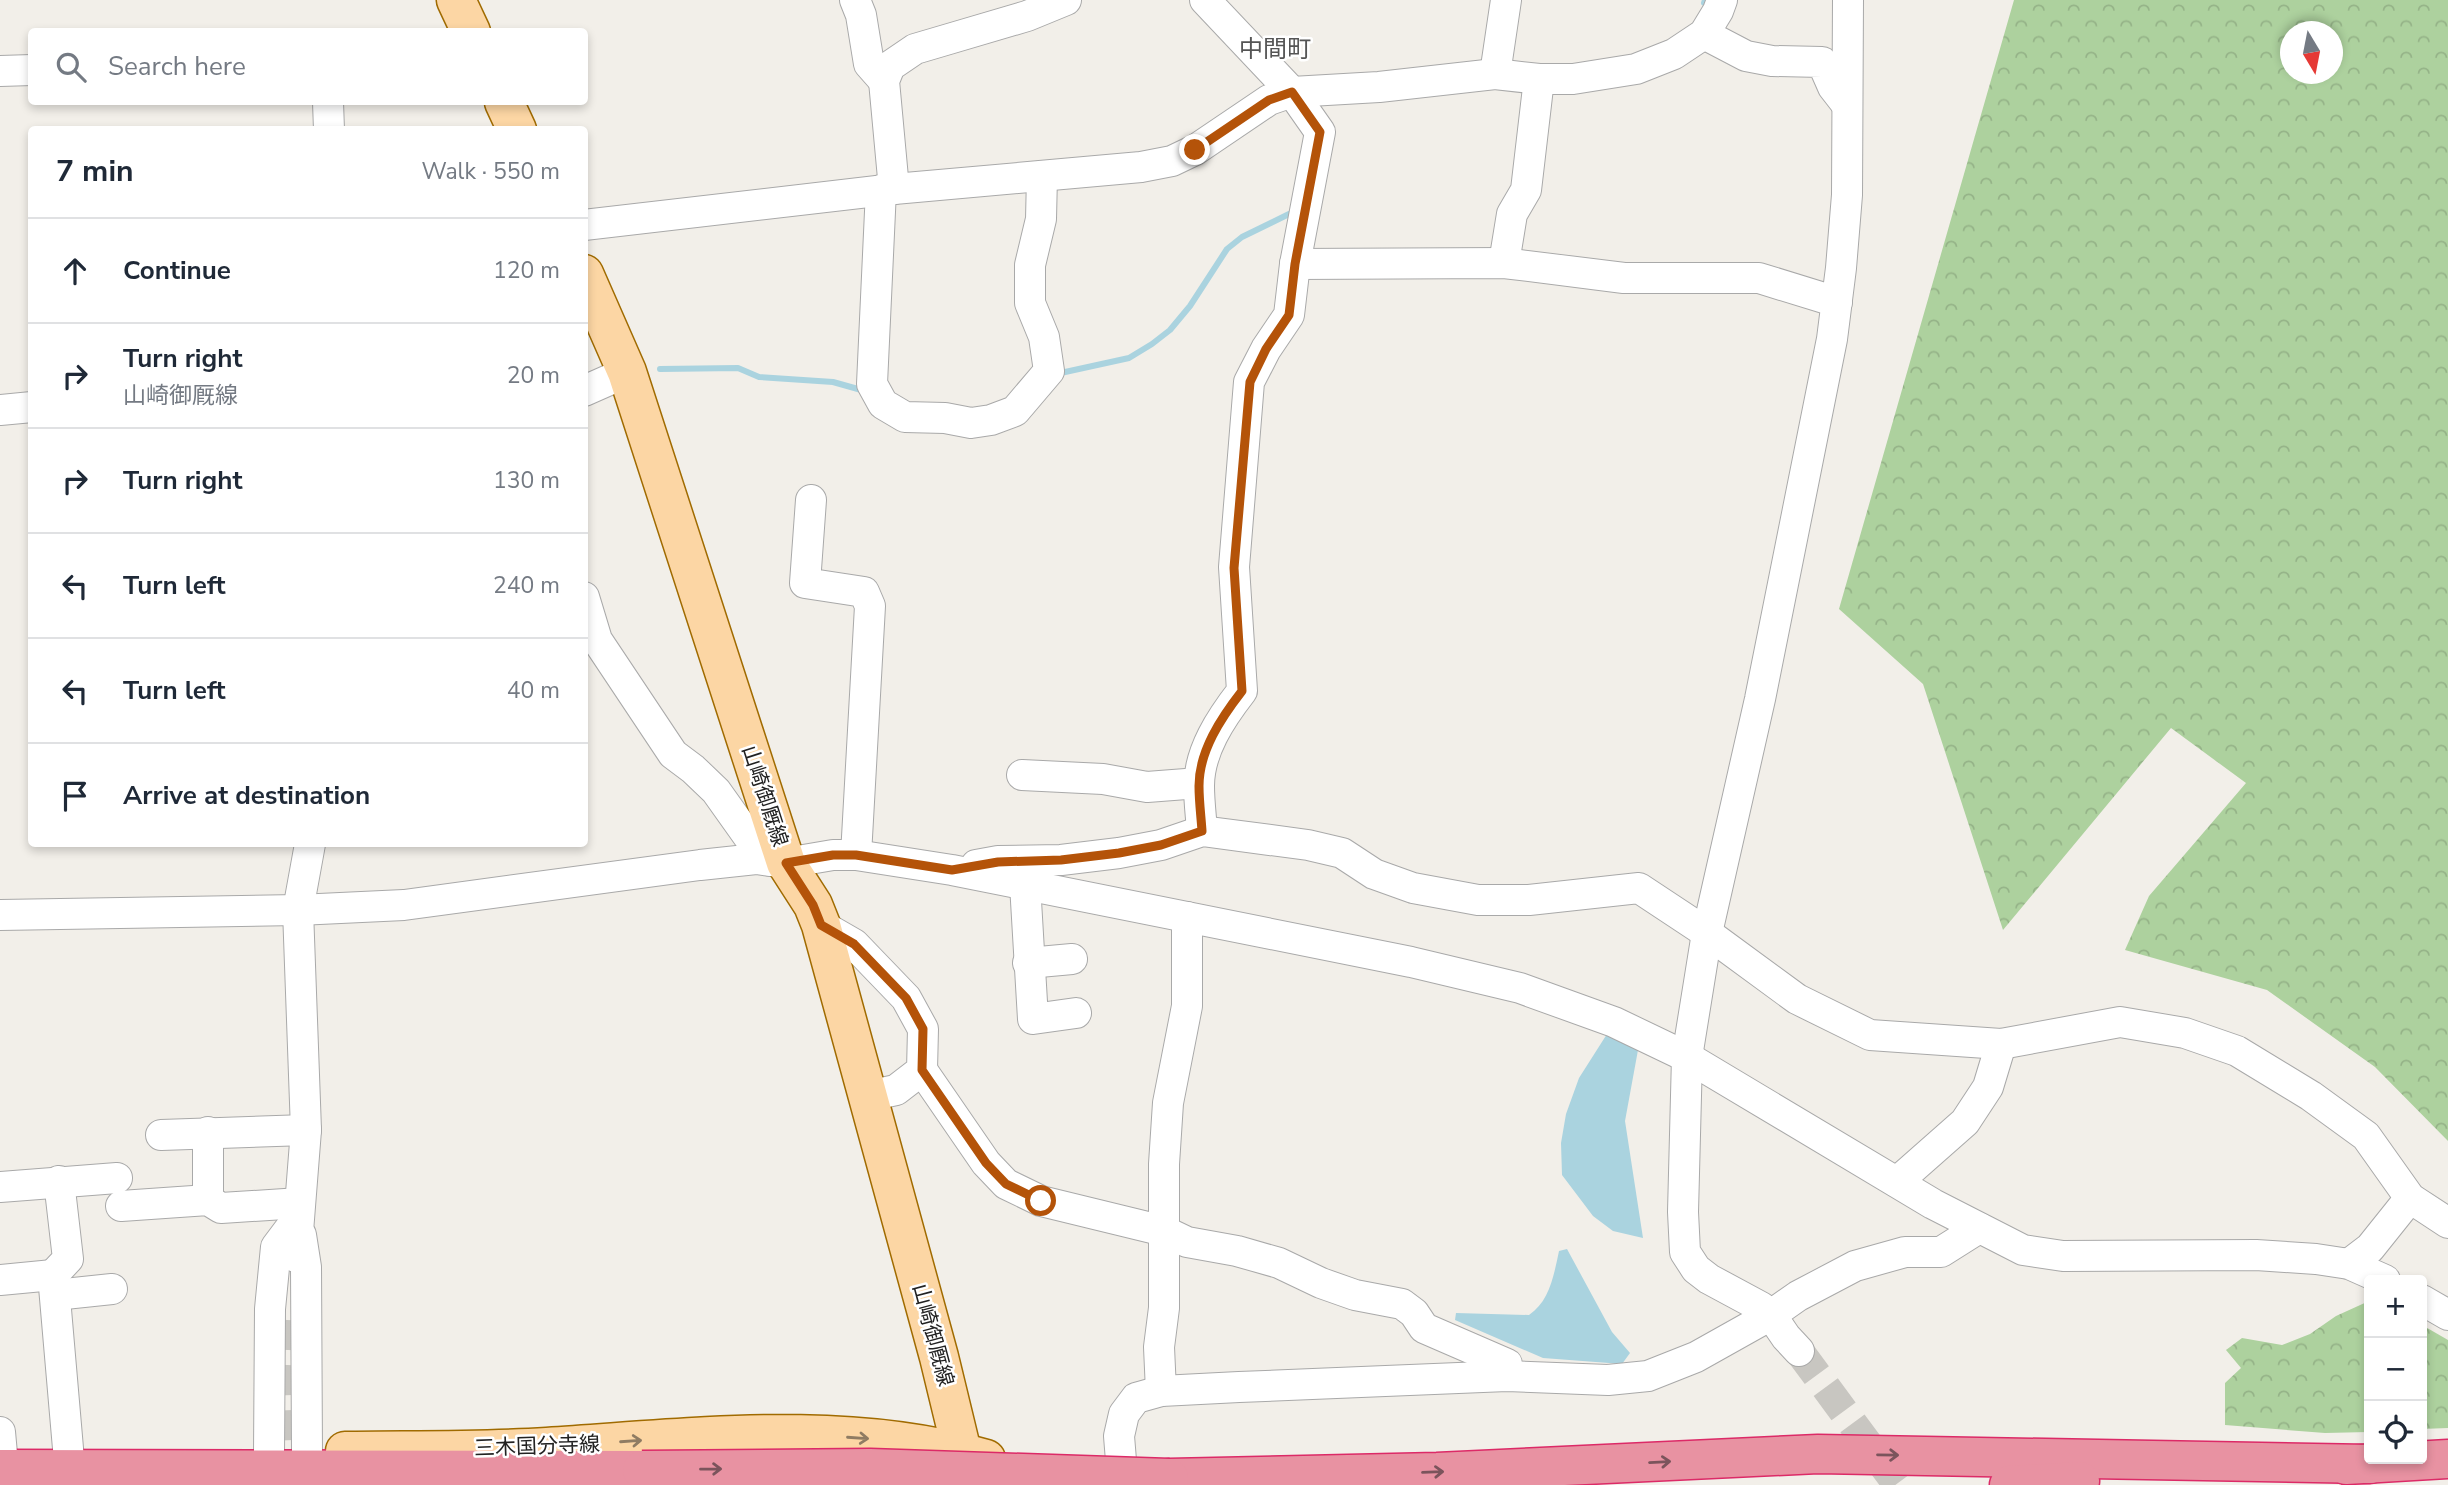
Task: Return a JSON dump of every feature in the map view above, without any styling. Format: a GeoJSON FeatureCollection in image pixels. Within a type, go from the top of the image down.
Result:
{"type":"FeatureCollection","features":[{"type":"Feature","properties":{"kind":"highway"},"geometry":{"type":"LineString","coordinates":[[1,1458],[642,1470],[870,1468],[1169,1478],[1437,1472],[1818,1454],[2364,1464]]}},
{"type":"Feature","properties":{"kind":"highway"},"geometry":{"type":"LineString","coordinates":[[2427,1460],[2448,1459]]}},
{"type":"Feature","properties":{"kind":"highway"},"geometry":{"type":"LineString","coordinates":[[2008,1485],[2370,1464]]}},
{"type":"Feature","properties":{"kind":"main road"},"geometry":{"type":"LineString","coordinates":[[456,0],[469,28]]}},
{"type":"Feature","properties":{"kind":"main road"},"geometry":{"type":"LineString","coordinates":[[505,105],[515,126]]}},
{"type":"Feature","properties":{"kind":"main road","name":"山崎御厩線"},"geometry":{"type":"LineString","coordinates":[[588,283],[627,372],[778,862],[813,905],[821,925],[939,1357],[965,1469]]}},
{"type":"Feature","properties":{"kind":"main road","name":"三木国分寺線"},"geometry":{"type":"LineString","coordinates":[[1,1458],[69,1460],[134,1456],[542,1447],[752,1435],[821,1435],[880,1440],[965,1469],[1069,1485]]}},
{"type":"Feature","properties":{"kind":"street"},"geometry":{"type":"LineString","coordinates":[[855,0],[861,15],[869,64],[884,81]]}},
{"type":"Feature","properties":{"kind":"street"},"geometry":{"type":"LineString","coordinates":[[1042,176],[1041,219],[1030,265],[1030,303],[1044,337],[1049,371],[1015,411],[990,420],[971,423],[945,418],[905,417],[878,394],[888,190],[884,81],[890,66],[915,49],[1027,16],[1066,0]]}},
{"type":"Feature","properties":{"kind":"street"},"geometry":{"type":"LineString","coordinates":[[1202,831],[1199,783],[1206,748],[1226,711],[1242,691],[1234,568],[1250,382],[1266,349],[1289,315],[1295,264],[1320,132],[1292,92],[1205,0]]}},
{"type":"Feature","properties":{"kind":"street"},"geometry":{"type":"LineString","coordinates":[[1494,74],[1506,0]]}},
{"type":"Feature","properties":{"kind":"street"},"geometry":{"type":"LineString","coordinates":[[588,226],[888,190],[1141,167],[1172,161],[1195,150],[1269,100],[1292,92],[1379,87],[1494,74],[1539,79],[1573,79],[1636,69],[1674,54],[1704,34],[1722,0]]}},
{"type":"Feature","properties":{"kind":"street"},"geometry":{"type":"LineString","coordinates":[[1799,1351],[1771,1315],[1709,1279],[1696,1269],[1685,1252],[1683,1212],[1687,1057],[1707,933],[1763,685],[1832,339],[1847,195],[1848,0]]}},
{"type":"Feature","properties":{"kind":"street"},"geometry":{"type":"LineString","coordinates":[[1704,34],[1746,56],[1772,61],[1822,62],[1833,87],[1847,106]]}},
{"type":"Feature","properties":{"kind":"street"},"geometry":{"type":"LineString","coordinates":[[0,71],[28,70]]}},
{"type":"Feature","properties":{"kind":"street"},"geometry":{"type":"LineString","coordinates":[[1504,263],[1511,214],[1525,190],[1539,79]]}},
{"type":"Feature","properties":{"kind":"street"},"geometry":{"type":"LineString","coordinates":[[328,105],[329,126]]}},
{"type":"Feature","properties":{"kind":"street"},"geometry":{"type":"LineString","coordinates":[[1295,264],[1504,263],[1624,278],[1759,278],[1837,302]]}},
{"type":"Feature","properties":{"kind":"street"},"geometry":{"type":"LineString","coordinates":[[588,389],[627,372]]}},
{"type":"Feature","properties":{"kind":"street"},"geometry":{"type":"LineString","coordinates":[[0,410],[28,407]]}},
{"type":"Feature","properties":{"kind":"street"},"geometry":{"type":"LineString","coordinates":[[811,500],[805,583],[864,592],[870,606],[856,855]]}},
{"type":"Feature","properties":{"kind":"street"},"geometry":{"type":"LineString","coordinates":[[588,610],[597,640],[673,754],[716,791],[748,836],[778,862]]}},
{"type":"Feature","properties":{"kind":"street"},"geometry":{"type":"LineString","coordinates":[[1022,775],[1103,779],[1147,787],[1199,783]]}},
{"type":"Feature","properties":{"kind":"street"},"geometry":{"type":"LineString","coordinates":[[952,870],[998,862],[1061,860],[1119,853],[1161,845],[1202,831],[1308,845],[1342,853],[1374,874],[1413,888],[1478,900],[1529,900],[1639,888],[1707,933],[1797,999],[1870,1035],[2001,1044],[2120,1022],[2185,1034],[2237,1051],[2311,1096],[2366,1136],[2410,1198],[2448,1223]]}},
{"type":"Feature","properties":{"kind":"street"},"geometry":{"type":"LineString","coordinates":[[296,1257],[306,1130],[298,910],[309,847]]}},
{"type":"Feature","properties":{"kind":"street"},"geometry":{"type":"LineString","coordinates":[[0,915],[298,910],[404,905],[699,865],[756,859],[778,862],[856,855],[1025,884],[1411,962],[1520,988],[1614,1022],[1687,1057],[1933,1204],[2023,1250],[2063,1256],[2256,1255],[2316,1259],[2349,1264],[2374,1275]]}},
{"type":"Feature","properties":{"kind":"street"},"geometry":{"type":"LineString","coordinates":[[1025,884],[1033,1018],[1076,1013]]}},
{"type":"Feature","properties":{"kind":"street"},"geometry":{"type":"LineString","coordinates":[[1160,1391],[1159,1347],[1164,1308],[1168,1103],[1187,1006],[1187,917]]}},
{"type":"Feature","properties":{"kind":"street"},"geometry":{"type":"LineString","coordinates":[[821,925],[854,944],[906,998],[923,1029],[922,1070],[986,1163],[1006,1184],[1041,1201],[1164,1231],[1187,1242],[1237,1251],[1279,1263],[1321,1283],[1355,1295],[1402,1304],[1414,1313],[1424,1328],[1507,1364],[1507,1376]]}},
{"type":"Feature","properties":{"kind":"street"},"geometry":{"type":"LineString","coordinates":[[1028,963],[1072,959]]}},
{"type":"Feature","properties":{"kind":"street"},"geometry":{"type":"LineString","coordinates":[[1897,1182],[1965,1122],[1988,1087],[2001,1044]]}},
{"type":"Feature","properties":{"kind":"street"},"geometry":{"type":"LineString","coordinates":[[868,1096],[895,1090],[922,1070]]}},
{"type":"Feature","properties":{"kind":"street"},"geometry":{"type":"LineString","coordinates":[[161,1135],[306,1130]]}},
{"type":"Feature","properties":{"kind":"street"},"geometry":{"type":"LineString","coordinates":[[208,1132],[208,1200]]}},
{"type":"Feature","properties":{"kind":"street"},"geometry":{"type":"LineString","coordinates":[[0,1187],[59,1181],[119,1192],[208,1200],[221,1209],[299,1210]]}},
{"type":"Feature","properties":{"kind":"street"},"geometry":{"type":"LineString","coordinates":[[59,1181],[68,1259],[55,1285],[69,1460]]}},
{"type":"Feature","properties":{"kind":"street"},"geometry":{"type":"LineString","coordinates":[[2349,1264],[2370,1248],[2410,1198]]}},
{"type":"Feature","properties":{"kind":"street"},"geometry":{"type":"LineString","coordinates":[[299,1210],[306,1267],[307,1452]]}},
{"type":"Feature","properties":{"kind":"street"},"geometry":{"type":"LineString","coordinates":[[270,1453],[270,1309],[276,1247],[299,1210]]}},
{"type":"Feature","properties":{"kind":"street"},"geometry":{"type":"LineString","coordinates":[[1123,1485],[1119,1436],[1124,1414],[1136,1398],[1160,1391],[1507,1376],[1608,1380],[1648,1376],[1696,1357],[1771,1315],[1798,1296],[1855,1266],[1905,1252],[1941,1252],[1979,1228]]}},
{"type":"Feature","properties":{"kind":"street"},"geometry":{"type":"LineString","coordinates":[[0,1280],[112,1289]]}},
{"type":"Feature","properties":{"kind":"street"},"geometry":{"type":"LineString","coordinates":[[2427,1303],[2448,1315]]}},
{"type":"Feature","properties":{"kind":"green space"},"geometry":{"type":"Polygon","coordinates":[[[2014,0],[2448,0],[2448,1141],[2375,1067],[2267,990],[2125,950],[2149,896],[2246,783],[2171,728],[2003,930],[1923,684],[1839,609],[2014,0]]]}},
{"type":"Feature","properties":{"kind":"green space"},"geometry":{"type":"Polygon","coordinates":[[[2364,1303],[2364,1432],[2325,1433],[2225,1425],[2225,1383],[2241,1368],[2226,1350],[2242,1338],[2282,1345],[2310,1334],[2336,1316],[2364,1303]]]}},
{"type":"Feature","properties":{"kind":"green space"},"geometry":{"type":"Polygon","coordinates":[[[2427,1328],[2448,1340],[2448,1428],[2427,1429],[2427,1328]]]}},
{"type":"Feature","properties":{"kind":"water"},"geometry":{"type":"Polygon","coordinates":[[[1607,1034],[1638,1050],[1625,1121],[1643,1238],[1613,1231],[1593,1216],[1562,1175],[1561,1143],[1566,1114],[1579,1078],[1607,1034]]]}},
{"type":"Feature","properties":{"kind":"water"},"geometry":{"type":"Polygon","coordinates":[[[1567,1249],[1612,1332],[1630,1353],[1622,1364],[1543,1358],[1455,1320],[1456,1313],[1529,1315],[1546,1295],[1559,1251],[1567,1249]]]}},
{"type":"Feature","properties":{"kind":"waterway"},"geometry":{"type":"LineString","coordinates":[[1056,374],[1129,358],[1152,344],[1170,330],[1190,306],[1227,249],[1242,237],[1289,214]]}},
{"type":"Feature","properties":{"kind":"waterway"},"geometry":{"type":"LineString","coordinates":[[660,369],[738,368],[759,377],[833,382],[865,391]]}},
{"type":"Feature","properties":{"kind":"tunnel"},"geometry":{"type":"LineString","coordinates":[[293,1306],[289,1390],[293,1485]]}},
{"type":"Feature","properties":{"kind":"tunnel"},"geometry":{"type":"LineString","coordinates":[[1799,1351],[1898,1485]]}},
{"type":"Feature","properties":{"kind":"district","name":"中間町"},"geometry":{"type":"Point","coordinates":[1275,49]}},
{"type":"Feature","properties":{"kind":"route"},"geometry":{"type":"LineString","coordinates":[[1041,1201],[1006,1184],[986,1163],[922,1070],[923,1029],[906,998],[854,944],[821,925],[813,905],[786,863],[833,855],[856,855],[952,870],[998,862],[1061,860],[1119,853],[1161,845],[1202,831],[1199,783],[1206,748],[1226,711],[1242,691],[1234,568],[1250,382],[1266,349],[1289,315],[1295,264],[1320,132],[1292,92],[1269,100],[1195,150]]}}]}
